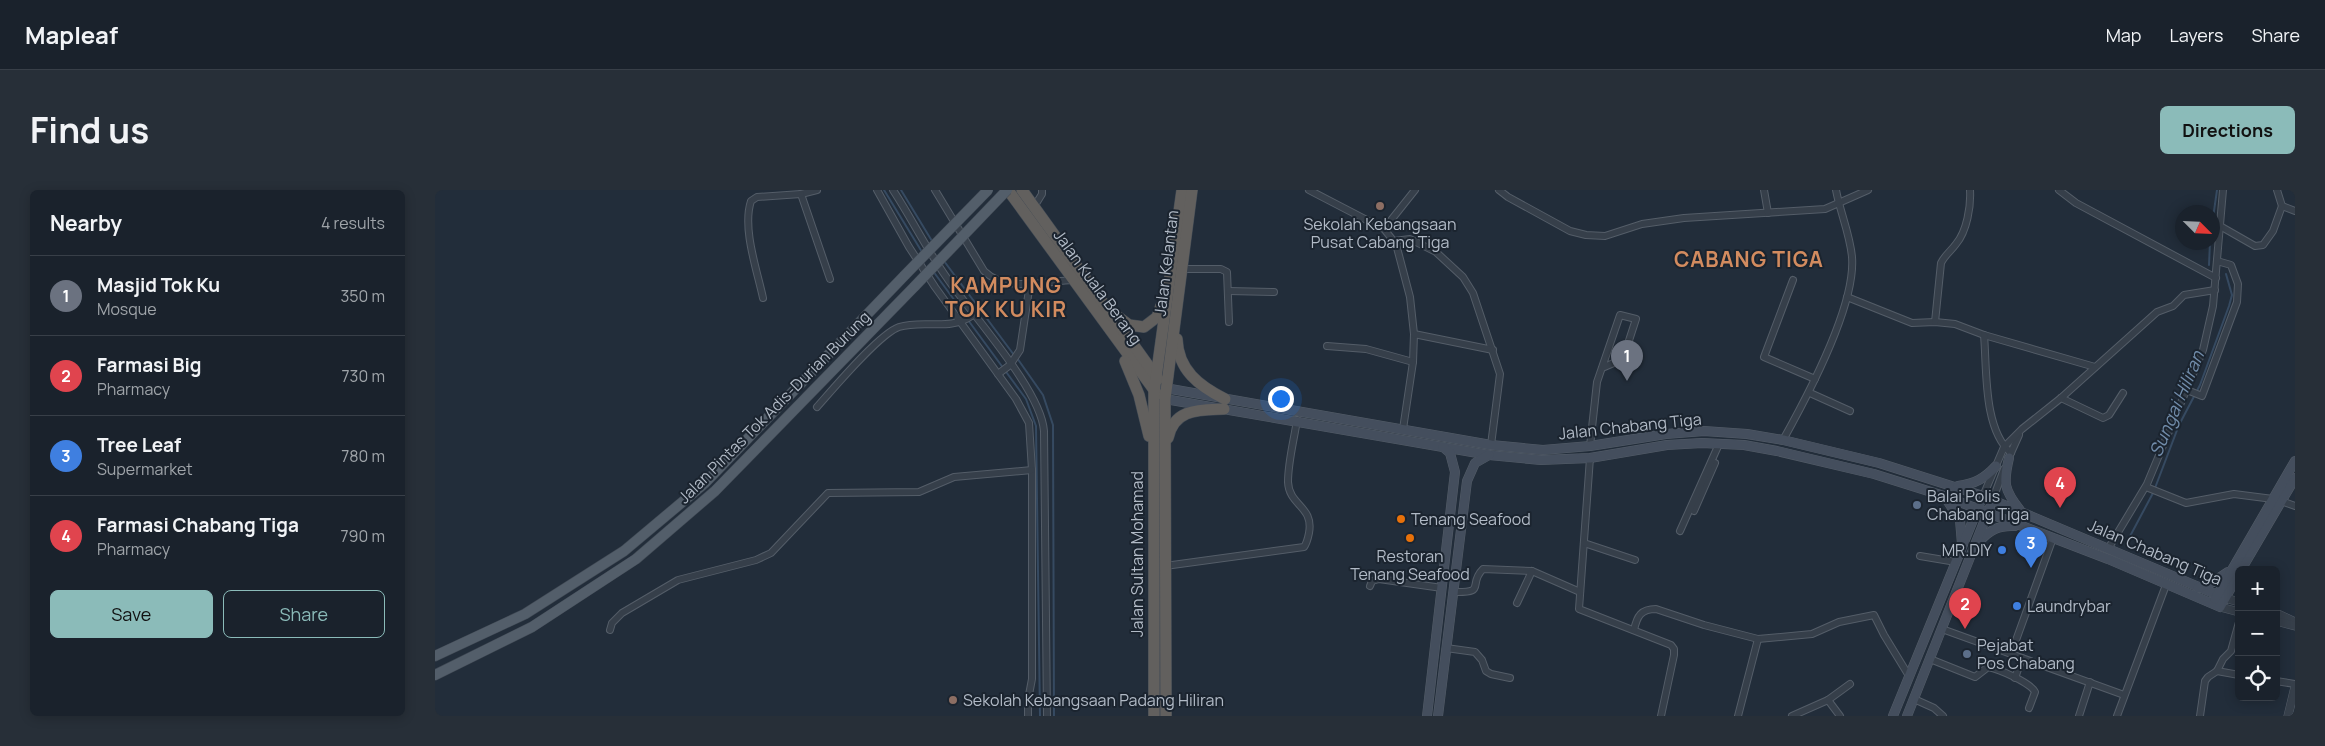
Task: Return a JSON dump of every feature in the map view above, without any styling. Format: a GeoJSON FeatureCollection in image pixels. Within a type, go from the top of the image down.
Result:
{"type":"FeatureCollection","features":[{"type":"Feature","properties":{"kind":"highway","name":"Jalan Kuala Berang"},"geometry":{"type":"LineString","coordinates":[[1007,190],[1113,336],[1162,393]]}},
{"type":"Feature","properties":{"kind":"highway","name":"Jalan Kuala Berang"},"geometry":{"type":"LineString","coordinates":[[1022,190],[1156,377]]}},
{"type":"Feature","properties":{"kind":"highway","name":"Jalan Kelantan"},"geometry":{"type":"LineString","coordinates":[[1162,393],[1156,377],[1183,190]]}},
{"type":"Feature","properties":{"kind":"highway","name":"Jalan Kelantan"},"geometry":{"type":"LineString","coordinates":[[1162,393],[1177,307],[1192,190]]}},
{"type":"Feature","properties":{"kind":"highway"},"geometry":{"type":"LineString","coordinates":[[1095,293],[1120,320],[1129,325],[1144,327],[1157,317],[1169,279]]}},
{"type":"Feature","properties":{"kind":"highway"},"geometry":{"type":"LineString","coordinates":[[1177,307],[1178,351],[1181,361],[1200,385],[1225,404]]}},
{"type":"Feature","properties":{"kind":"highway"},"geometry":{"type":"LineString","coordinates":[[1113,336],[1134,380],[1144,410],[1154,485]]}},
{"type":"Feature","properties":{"kind":"highway","name":"Jalan Sultan Mohamad"},"geometry":{"type":"LineString","coordinates":[[1162,393],[1166,716]]}},
{"type":"Feature","properties":{"kind":"highway","name":"Jalan Sultan Mohamad"},"geometry":{"type":"LineString","coordinates":[[1154,716],[1154,485],[1162,393]]}},
{"type":"Feature","properties":{"kind":"highway"},"geometry":{"type":"LineString","coordinates":[[1164,470],[1169,435],[1177,420],[1194,410],[1225,404]]}},
{"type":"Feature","properties":{"kind":"main road","name":"Jalan Pintas Tok Adis-Durian Burung"},"geometry":{"type":"LineString","coordinates":[[435,656],[525,614],[624,551],[705,484],[988,190]]}},
{"type":"Feature","properties":{"kind":"main road","name":"Jalan Pintas Tok Adis-Durian Burung"},"geometry":{"type":"LineString","coordinates":[[435,675],[532,627],[636,559],[715,491],[1007,190]]}},
{"type":"Feature","properties":{"kind":"main road","name":"Jalan Chabang Tiga"},"geometry":{"type":"LineString","coordinates":[[1162,393],[1225,404],[1403,429],[1491,445],[1543,450],[1590,446],[1666,434],[1704,432],[1747,434],[1783,440],[1879,464],[1956,486],[1993,499],[2110,553],[2166,585],[2216,606]]}},
{"type":"Feature","properties":{"kind":"main road","name":"Jalan Chabang Tiga"},"geometry":{"type":"LineString","coordinates":[[1225,404],[1297,420],[1442,447],[1489,455],[1541,460],[1590,458],[1667,446],[1722,444],[1777,450],[1853,468],[1944,496],[2053,538],[2110,553]]}},
{"type":"Feature","properties":{"kind":"main road"},"geometry":{"type":"LineString","coordinates":[[1427,716],[1455,472],[1449,453],[1442,447]]}},
{"type":"Feature","properties":{"kind":"main road"},"geometry":{"type":"LineString","coordinates":[[1438,716],[1469,473],[1475,463],[1489,455]]}},
{"type":"Feature","properties":{"kind":"main road"},"geometry":{"type":"LineString","coordinates":[[2010,455],[2005,482],[2006,490],[2021,511]]}},
{"type":"Feature","properties":{"kind":"main road"},"geometry":{"type":"LineString","coordinates":[[2240,566],[2277,500],[2295,460]]}},
{"type":"Feature","properties":{"kind":"main road"},"geometry":{"type":"LineString","coordinates":[[1956,486],[1971,485],[1979,481],[1996,466]]}},
{"type":"Feature","properties":{"kind":"main road"},"geometry":{"type":"LineString","coordinates":[[2277,500],[2295,478]]}},
{"type":"Feature","properties":{"kind":"main road"},"geometry":{"type":"LineString","coordinates":[[1944,496],[1960,520],[1961,552]]}},
{"type":"Feature","properties":{"kind":"main road"},"geometry":{"type":"LineString","coordinates":[[1893,716],[1983,496]]}},
{"type":"Feature","properties":{"kind":"main road"},"geometry":{"type":"LineString","coordinates":[[1907,716],[1993,499]]}},
{"type":"Feature","properties":{"kind":"main road"},"geometry":{"type":"LineString","coordinates":[[1975,547],[1988,532],[1995,528],[2004,525],[2025,527]]}},
{"type":"Feature","properties":{"kind":"main road"},"geometry":{"type":"LineString","coordinates":[[1449,533],[1460,534]]}},
{"type":"Feature","properties":{"kind":"main road","name":"Jalan Chabang Tiga"},"geometry":{"type":"LineString","coordinates":[[2132,564],[2221,596]]}},
{"type":"Feature","properties":{"kind":"main road"},"geometry":{"type":"LineString","coordinates":[[2198,588],[2235,571]]}},
{"type":"Feature","properties":{"kind":"main road"},"geometry":{"type":"LineString","coordinates":[[2216,606],[2235,575]]}},
{"type":"Feature","properties":{"kind":"street"},"geometry":{"type":"LineString","coordinates":[[763,298],[751,246],[748,210],[751,201],[757,197],[801,194],[817,190]]}},
{"type":"Feature","properties":{"kind":"street"},"geometry":{"type":"LineString","coordinates":[[877,190],[909,247],[935,287],[968,319],[1004,370],[1016,399],[1029,423],[1039,679],[1047,716]]}},
{"type":"Feature","properties":{"kind":"street"},"geometry":{"type":"LineString","coordinates":[[893,190],[968,319],[1004,370],[1036,402],[1043,422],[1039,679],[1027,700],[1027,716]]}},
{"type":"Feature","properties":{"kind":"street"},"geometry":{"type":"LineString","coordinates":[[935,190],[983,271],[990,277],[1008,284],[1072,280]]}},
{"type":"Feature","properties":{"kind":"street"},"geometry":{"type":"LineString","coordinates":[[1034,207],[1042,194],[1042,190]]}},
{"type":"Feature","properties":{"kind":"street"},"geometry":{"type":"LineString","coordinates":[[1309,190],[1384,229],[1394,241],[1401,259],[1410,297],[1414,334],[1413,362],[1403,429]]}},
{"type":"Feature","properties":{"kind":"street"},"geometry":{"type":"LineString","coordinates":[[1384,229],[1415,190]]}},
{"type":"Feature","properties":{"kind":"street"},"geometry":{"type":"LineString","coordinates":[[1764,190],[1768,213]]}},
{"type":"Feature","properties":{"kind":"street"},"geometry":{"type":"LineString","coordinates":[[1783,440],[1810,393],[1847,297],[1852,257],[1836,190]]}},
{"type":"Feature","properties":{"kind":"street"},"geometry":{"type":"LineString","coordinates":[[1503,191],[1570,231],[1586,235],[1613,235],[1642,224],[1684,218],[1825,209],[1868,190]]}},
{"type":"Feature","properties":{"kind":"street"},"geometry":{"type":"LineString","coordinates":[[1935,322],[1941,263],[1944,256],[1957,244],[1967,219],[1970,190]]}},
{"type":"Feature","properties":{"kind":"street"},"geometry":{"type":"LineString","coordinates":[[2059,190],[2076,203],[2216,278]]}},
{"type":"Feature","properties":{"kind":"street"},"geometry":{"type":"LineString","coordinates":[[2223,190],[2220,226],[2259,246],[2267,242],[2273,232],[2282,206],[2277,190]]}},
{"type":"Feature","properties":{"kind":"street"},"geometry":{"type":"LineString","coordinates":[[801,194],[830,279]]}},
{"type":"Feature","properties":{"kind":"street"},"geometry":{"type":"LineString","coordinates":[[2282,206],[2295,211]]}},
{"type":"Feature","properties":{"kind":"street"},"geometry":{"type":"LineString","coordinates":[[1394,241],[1406,239],[1421,244],[1450,264],[1473,293],[1500,374],[1491,445]]}},
{"type":"Feature","properties":{"kind":"street"},"geometry":{"type":"LineString","coordinates":[[2110,553],[2146,487],[2187,390],[2209,328],[2215,290],[2218,250]]}},
{"type":"Feature","properties":{"kind":"street"},"geometry":{"type":"LineString","coordinates":[[2187,390],[2202,396],[2237,302],[2238,284],[2231,265],[2217,261]]}},
{"type":"Feature","properties":{"kind":"street"},"geometry":{"type":"LineString","coordinates":[[1181,269],[1221,268],[1227,272],[1229,322]]}},
{"type":"Feature","properties":{"kind":"street"},"geometry":{"type":"LineString","coordinates":[[1793,280],[1764,357],[1815,379]]}},
{"type":"Feature","properties":{"kind":"street"},"geometry":{"type":"LineString","coordinates":[[1004,370],[1017,358],[1022,342],[1030,283]]}},
{"type":"Feature","properties":{"kind":"street"},"geometry":{"type":"LineString","coordinates":[[1983,496],[2004,447],[2021,429],[2061,398],[2157,312],[2173,306],[2184,295],[2215,290]]}},
{"type":"Feature","properties":{"kind":"street"},"geometry":{"type":"LineString","coordinates":[[1229,292],[1274,292]]}},
{"type":"Feature","properties":{"kind":"street"},"geometry":{"type":"LineString","coordinates":[[1847,297],[1912,323],[1935,322],[1955,324],[1984,335],[2095,367]]}},
{"type":"Feature","properties":{"kind":"street"},"geometry":{"type":"LineString","coordinates":[[1590,446],[1597,382],[1620,315],[1636,319],[1623,359],[1609,363],[1602,368]]}},
{"type":"Feature","properties":{"kind":"street"},"geometry":{"type":"LineString","coordinates":[[817,407],[891,331],[902,326],[968,319]]}},
{"type":"Feature","properties":{"kind":"street"},"geometry":{"type":"LineString","coordinates":[[1414,334],[1493,350]]}},
{"type":"Feature","properties":{"kind":"street"},"geometry":{"type":"LineString","coordinates":[[1984,335],[1991,415],[1996,432],[2010,455]]}},
{"type":"Feature","properties":{"kind":"street"},"geometry":{"type":"LineString","coordinates":[[1327,346],[1366,349],[1413,362]]}},
{"type":"Feature","properties":{"kind":"street"},"geometry":{"type":"LineString","coordinates":[[1810,393],[1850,411]]}},
{"type":"Feature","properties":{"kind":"street"},"geometry":{"type":"LineString","coordinates":[[2061,398],[2103,418],[2109,415],[2123,393]]}},
{"type":"Feature","properties":{"kind":"street"},"geometry":{"type":"LineString","coordinates":[[1165,566],[1304,547],[1307,544],[1311,523],[1309,516],[1291,494],[1288,482],[1297,420]]}},
{"type":"Feature","properties":{"kind":"street"},"geometry":{"type":"LineString","coordinates":[[1993,499],[2021,429]]}},
{"type":"Feature","properties":{"kind":"street"},"geometry":{"type":"LineString","coordinates":[[1694,511],[1722,444]]}},
{"type":"Feature","properties":{"kind":"street"},"geometry":{"type":"LineString","coordinates":[[1680,531],[1722,444]]}},
{"type":"Feature","properties":{"kind":"street"},"geometry":{"type":"LineString","coordinates":[[1590,458],[1579,609],[1667,642],[1674,649],[1661,716]]}},
{"type":"Feature","properties":{"kind":"street"},"geometry":{"type":"LineString","coordinates":[[610,630],[612,623],[622,613],[678,580],[756,560],[771,553],[828,493],[919,492],[955,477],[1032,470]]}},
{"type":"Feature","properties":{"kind":"street"},"geometry":{"type":"LineString","coordinates":[[2146,487],[2186,503],[2234,494],[2277,500],[2295,506]]}},
{"type":"Feature","properties":{"kind":"street"},"geometry":{"type":"LineString","coordinates":[[2011,654],[2053,538]]}},
{"type":"Feature","properties":{"kind":"street"},"geometry":{"type":"LineString","coordinates":[[1584,544],[1635,560]]}},
{"type":"Feature","properties":{"kind":"street"},"geometry":{"type":"LineString","coordinates":[[1920,556],[1956,562]]}},
{"type":"Feature","properties":{"kind":"street"},"geometry":{"type":"LineString","coordinates":[[1453,592],[1471,592],[1475,590],[1479,572],[1483,569],[1532,571],[1580,592]]}},
{"type":"Feature","properties":{"kind":"street"},"geometry":{"type":"LineString","coordinates":[[1517,603],[1532,571]]}},
{"type":"Feature","properties":{"kind":"street"},"geometry":{"type":"LineString","coordinates":[[1370,586],[1373,580],[1379,579],[1442,588]]}},
{"type":"Feature","properties":{"kind":"street"},"geometry":{"type":"LineString","coordinates":[[2117,716],[2166,585]]}},
{"type":"Feature","properties":{"kind":"street"},"geometry":{"type":"LineString","coordinates":[[2221,596],[2235,601]]}},
{"type":"Feature","properties":{"kind":"street"},"geometry":{"type":"LineString","coordinates":[[2216,606],[2235,611]]}},
{"type":"Feature","properties":{"kind":"street"},"geometry":{"type":"LineString","coordinates":[[1634,630],[1637,618],[1642,612],[1656,609],[1704,625],[1758,639],[1812,634],[1839,622],[1874,615],[1909,676]]}},
{"type":"Feature","properties":{"kind":"street"},"geometry":{"type":"LineString","coordinates":[[2280,615],[2295,624]]}},
{"type":"Feature","properties":{"kind":"street"},"geometry":{"type":"LineString","coordinates":[[2280,622],[2295,624]]}},
{"type":"Feature","properties":{"kind":"street"},"geometry":{"type":"LineString","coordinates":[[1941,629],[2124,695]]}},
{"type":"Feature","properties":{"kind":"street"},"geometry":{"type":"LineString","coordinates":[[2217,672],[2226,655],[2231,651],[2235,636]]}},
{"type":"Feature","properties":{"kind":"street"},"geometry":{"type":"LineString","coordinates":[[1738,716],[1758,639]]}},
{"type":"Feature","properties":{"kind":"street"},"geometry":{"type":"LineString","coordinates":[[1446,648],[1475,652],[1483,660],[1486,671],[1510,678]]}},
{"type":"Feature","properties":{"kind":"street"},"geometry":{"type":"LineString","coordinates":[[1930,658],[1975,677],[1984,668],[1988,667],[2015,678],[2033,688],[2035,692],[2029,708]]}},
{"type":"Feature","properties":{"kind":"street"},"geometry":{"type":"LineString","coordinates":[[2015,678],[2022,658]]}},
{"type":"Feature","properties":{"kind":"street"},"geometry":{"type":"LineString","coordinates":[[2199,716],[2205,681],[2208,676],[2217,672],[2235,674]]}},
{"type":"Feature","properties":{"kind":"street"},"geometry":{"type":"LineString","coordinates":[[2079,716],[2089,682]]}},
{"type":"Feature","properties":{"kind":"street"},"geometry":{"type":"LineString","coordinates":[[2280,682],[2295,686],[2288,716]]}},
{"type":"Feature","properties":{"kind":"street"},"geometry":{"type":"LineString","coordinates":[[1792,716],[1828,700],[1850,684]]}},
{"type":"Feature","properties":{"kind":"street"},"geometry":{"type":"LineString","coordinates":[[1913,699],[1934,708],[1943,716]]}},
{"type":"Feature","properties":{"kind":"street"},"geometry":{"type":"LineString","coordinates":[[1828,700],[1840,716]]}},
{"type":"Feature","properties":{"kind":"waterway"},"geometry":{"type":"LineString","coordinates":[[884,190],[922,252]]}},
{"type":"Feature","properties":{"kind":"waterway"},"geometry":{"type":"LineString","coordinates":[[901,190],[932,241]]}},
{"type":"Feature","properties":{"kind":"waterway"},"geometry":{"type":"LineString","coordinates":[[2215,205],[2217,190]]}},
{"type":"Feature","properties":{"kind":"waterway"},"geometry":{"type":"LineString","coordinates":[[2209,265],[2210,250]]}},
{"type":"Feature","properties":{"kind":"waterway"},"geometry":{"type":"LineString","coordinates":[[944,261],[1014,355]]}},
{"type":"Feature","properties":{"kind":"waterway"},"geometry":{"type":"LineString","coordinates":[[933,271],[966,316]]}},
{"type":"Feature","properties":{"kind":"waterway","name":"Sungai Hiliran"},"geometry":{"type":"LineString","coordinates":[[2155,488],[2179,425],[2200,385],[2229,306],[2232,295],[2226,274]]}},
{"type":"Feature","properties":{"kind":"waterway"},"geometry":{"type":"LineString","coordinates":[[968,320],[1026,399],[1036,426],[1040,716]]}},
{"type":"Feature","properties":{"kind":"waterway"},"geometry":{"type":"LineString","coordinates":[[1017,358],[1043,395],[1053,425],[1054,716]]}},
{"type":"Feature","properties":{"kind":"waterway","name":"Sungai Hiliran"},"geometry":{"type":"LineString","coordinates":[[2128,540],[2153,493]]}},
{"type":"Feature","properties":{"kind":"place","name":"Sekolah Kebangsaan Pusat Cabang Tiga"},"geometry":{"type":"Point","coordinates":[1380,206]}},
{"type":"Feature","properties":{"kind":"place","name":"Masjid Tok Ku"},"geometry":{"type":"Point","coordinates":[1627,381]}},
{"type":"Feature","properties":{"kind":"place","name":"Balai Polis Chabang Tiga"},"geometry":{"type":"Point","coordinates":[1917,505]}},
{"type":"Feature","properties":{"kind":"place","name":"Farmasi Chabang Tiga"},"geometry":{"type":"Point","coordinates":[2060,508]}},
{"type":"Feature","properties":{"kind":"place","name":"Tenang Seafood"},"geometry":{"type":"Point","coordinates":[1401,519]}},
{"type":"Feature","properties":{"kind":"place","name":"Restoran Tenang Seafood"},"geometry":{"type":"Point","coordinates":[1410,538]}},
{"type":"Feature","properties":{"kind":"place","name":"MR.DIY"},"geometry":{"type":"Point","coordinates":[2002,550]}},
{"type":"Feature","properties":{"kind":"place","name":"Tree Leaf"},"geometry":{"type":"Point","coordinates":[2031,568]}},
{"type":"Feature","properties":{"kind":"place","name":"Laundrybar"},"geometry":{"type":"Point","coordinates":[2017,606]}},
{"type":"Feature","properties":{"kind":"place","name":"Farmasi Big"},"geometry":{"type":"Point","coordinates":[1965,629]}},
{"type":"Feature","properties":{"kind":"place","name":"Pejabat Pos Chabang"},"geometry":{"type":"Point","coordinates":[1967,654]}},
{"type":"Feature","properties":{"kind":"place","name":"Sekolah Kebangsaan Padang Hiliran"},"geometry":{"type":"Point","coordinates":[953,700]}},
{"type":"Feature","properties":{"kind":"district","name":"CABANG TIGA"},"geometry":{"type":"Point","coordinates":[1749,260]}},
{"type":"Feature","properties":{"kind":"district","name":"KAMPUNG TOK KU KIR"},"geometry":{"type":"Point","coordinates":[1006,298]}}]}
